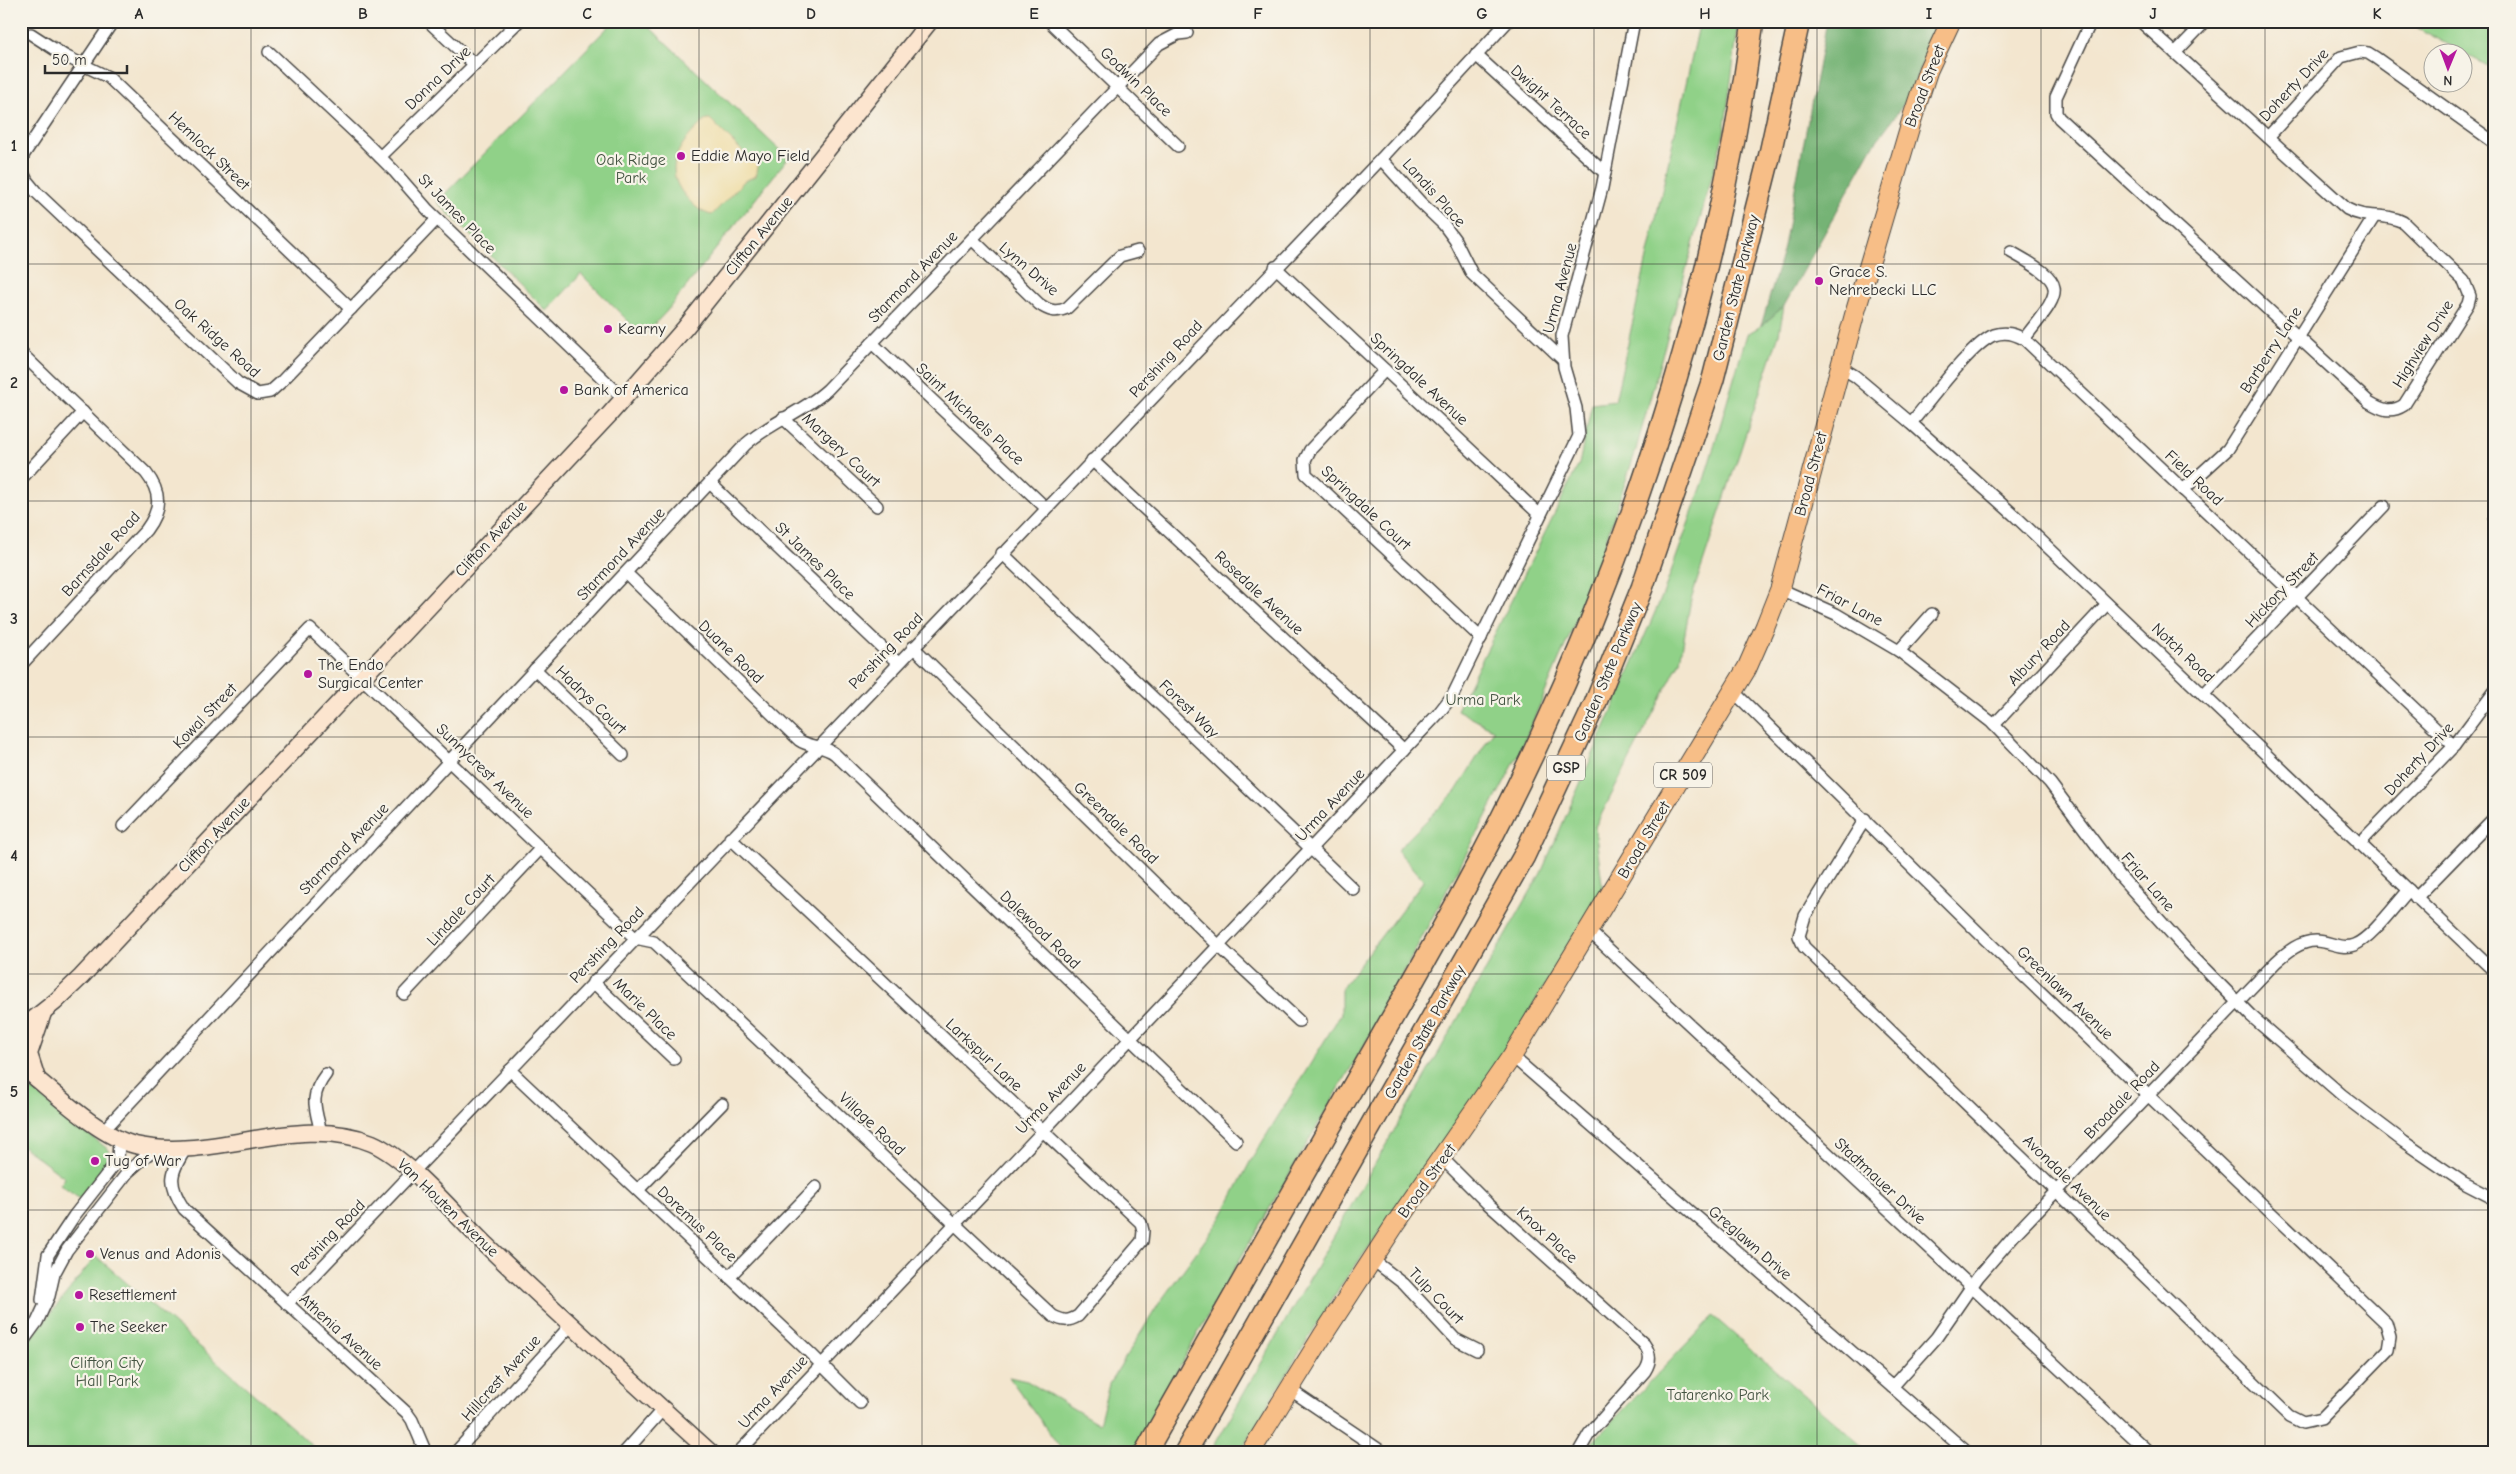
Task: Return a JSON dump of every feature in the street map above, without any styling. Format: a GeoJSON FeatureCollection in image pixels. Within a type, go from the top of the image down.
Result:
{"type":"FeatureCollection","features":[{"type":"Feature","properties":{"kind":"highway","name":"GSP"},"geometry":{"type":"LineString","coordinates":[[1144,1453],[1416,976],[1480,859],[1538,743],[1588,626],[1635,505],[1664,418],[1702,281],[1732,153],[1754,21]]}},
{"type":"Feature","properties":{"kind":"highway","name":"Garden State Parkway"},"geometry":{"type":"LineString","coordinates":[[1185,1453],[1524,856],[1596,704],[1642,588],[1710,387],[1769,158],[1798,21]]}},
{"type":"Feature","properties":{"kind":"main road","name":"Clifton Avenue"},"geometry":{"type":"LineString","coordinates":[[21,1029],[43,1012],[81,977],[623,398],[691,321],[930,21]]}},
{"type":"Feature","properties":{"kind":"main road","name":"Broad Street"},"geometry":{"type":"LineString","coordinates":[[1250,1453],[1289,1389],[1373,1260],[1512,1056],[1733,691],[1766,627],[1780,589],[1840,367],[1913,116],[1928,70],[1951,21]]}},
{"type":"Feature","properties":{"kind":"main road"},"geometry":{"type":"LineString","coordinates":[[37,1079],[29,1054],[43,1012]]}},
{"type":"Feature","properties":{"kind":"main road","name":"Van Houten Avenue"},"geometry":{"type":"LineString","coordinates":[[21,1066],[104,1130],[134,1145],[155,1148],[187,1147],[321,1132],[371,1143],[384,1149],[413,1173],[571,1325],[711,1453]]}},
{"type":"Feature","properties":{"kind":"street"},"geometry":{"type":"LineString","coordinates":[[21,162],[24,154],[113,21]]}},
{"type":"Feature","properties":{"kind":"street"},"geometry":{"type":"LineString","coordinates":[[428,21],[475,65]]}},
{"type":"Feature","properties":{"kind":"street","name":"Donna Drive"},"geometry":{"type":"LineString","coordinates":[[380,157],[519,21]]}},
{"type":"Feature","properties":{"kind":"street","name":"Godwin Place"},"geometry":{"type":"LineString","coordinates":[[1050,21],[1178,146]]}},
{"type":"Feature","properties":{"kind":"street","name":"Pershing Road"},"geometry":{"type":"LineString","coordinates":[[287,1304],[1380,159],[1508,21]]}},
{"type":"Feature","properties":{"kind":"street","name":"Urma Avenue"},"geometry":{"type":"LineString","coordinates":[[738,1453],[1311,849],[1453,695],[1579,436],[1576,408],[1562,359],[1562,336],[1587,248],[1605,173],[1634,21]]}},
{"type":"Feature","properties":{"kind":"street","name":"Highview Drive"},"geometry":{"type":"LineString","coordinates":[[2091,21],[2056,97],[2056,113],[2059,118],[2369,402],[2385,410],[2397,409],[2408,400],[2458,322],[2470,296],[2464,281],[2403,222],[2391,216],[2374,217],[2355,214],[2347,209],[2140,21]]}},
{"type":"Feature","properties":{"kind":"street"},"geometry":{"type":"LineString","coordinates":[[2175,53],[2206,21]]}},
{"type":"Feature","properties":{"kind":"street","name":"Starmond Avenue"},"geometry":{"type":"LineString","coordinates":[[104,1130],[746,444],[757,434],[814,402],[1159,44],[1178,34],[1187,33]]}},
{"type":"Feature","properties":{"kind":"street","name":"Hemlock Street"},"geometry":{"type":"LineString","coordinates":[[31,34],[83,66],[108,77],[351,309]]}},
{"type":"Feature","properties":{"kind":"street","name":"St James Place"},"geometry":{"type":"LineString","coordinates":[[269,52],[380,157],[437,219],[623,398]]}},
{"type":"Feature","properties":{"kind":"street","name":"Doherty Drive"},"geometry":{"type":"LineString","coordinates":[[2268,137],[2341,57],[2360,52],[2376,58],[2495,143]]}},
{"type":"Feature","properties":{"kind":"street","name":"Dwight Terrace"},"geometry":{"type":"LineString","coordinates":[[1476,55],[1605,173]]}},
{"type":"Feature","properties":{"kind":"street","name":"Landis Place"},"geometry":{"type":"LineString","coordinates":[[1380,159],[1444,225],[1476,279],[1562,359]]}},
{"type":"Feature","properties":{"kind":"street","name":"Oak Ridge Road"},"geometry":{"type":"LineString","coordinates":[[21,169],[27,181],[36,192],[247,389],[258,394],[270,392],[437,219]]}},
{"type":"Feature","properties":{"kind":"street","name":"Barberry Lane"},"geometry":{"type":"LineString","coordinates":[[2183,490],[2228,449],[2374,217]]}},
{"type":"Feature","properties":{"kind":"street","name":"Lynn Drive"},"geometry":{"type":"LineString","coordinates":[[972,239],[1039,304],[1048,310],[1058,312],[1067,308],[1120,256],[1138,251]]}},
{"type":"Feature","properties":{"kind":"street"},"geometry":{"type":"LineString","coordinates":[[2011,252],[2046,272],[2054,290],[2052,302],[2024,340]]}},
{"type":"Feature","properties":{"kind":"street","name":"Springdale Avenue"},"geometry":{"type":"LineString","coordinates":[[1275,267],[1540,515]]}},
{"type":"Feature","properties":{"kind":"street","name":"Field Road"},"geometry":{"type":"LineString","coordinates":[[1911,423],[1984,340],[2005,332],[2014,334],[2024,340],[2454,746]]}},
{"type":"Feature","properties":{"kind":"street","name":"Saint Michaels Place"},"geometry":{"type":"LineString","coordinates":[[872,343],[1046,508]]}},
{"type":"Feature","properties":{"kind":"street","name":"Barnsdale Road"},"geometry":{"type":"LineString","coordinates":[[21,353],[146,473],[158,494],[159,507],[154,519],[146,530],[21,665]]}},
{"type":"Feature","properties":{"kind":"street","name":"Notch Road"},"geometry":{"type":"LineString","coordinates":[[1840,367],[1855,376],[1911,423],[2014,515],[2495,972]]}},
{"type":"Feature","properties":{"kind":"street","name":"Springdale Court"},"geometry":{"type":"LineString","coordinates":[[1385,370],[1310,450],[1305,460],[1306,474],[1481,638]]}},
{"type":"Feature","properties":{"kind":"street"},"geometry":{"type":"LineString","coordinates":[[21,479],[83,412]]}},
{"type":"Feature","properties":{"kind":"street","name":"Margery Court"},"geometry":{"type":"LineString","coordinates":[[783,418],[877,506]]}},
{"type":"Feature","properties":{"kind":"street","name":"Rosedale Avenue"},"geometry":{"type":"LineString","coordinates":[[1092,460],[1404,750]]}},
{"type":"Feature","properties":{"kind":"street","name":"St James Place"},"geometry":{"type":"LineString","coordinates":[[710,483],[898,662]]}},
{"type":"Feature","properties":{"kind":"street","name":"Hickory Street"},"geometry":{"type":"LineString","coordinates":[[2203,695],[2298,598],[2384,506]]}},
{"type":"Feature","properties":{"kind":"street","name":"Forest Way"},"geometry":{"type":"LineString","coordinates":[[1002,553],[1353,889]]}},
{"type":"Feature","properties":{"kind":"street","name":"Duane Road"},"geometry":{"type":"LineString","coordinates":[[626,573],[799,740],[818,746]]}},
{"type":"Feature","properties":{"kind":"street","name":"Friar Lane"},"geometry":{"type":"LineString","coordinates":[[1780,589],[1836,614],[1899,651],[1946,685],[1994,725],[2050,783],[2119,875],[2190,954],[2238,1003],[2342,1095],[2412,1147],[2464,1182],[2495,1199]]}},
{"type":"Feature","properties":{"kind":"street","name":"Albury Road"},"geometry":{"type":"LineString","coordinates":[[1994,725],[2107,604]]}},
{"type":"Feature","properties":{"kind":"street"},"geometry":{"type":"LineString","coordinates":[[1899,651],[1932,614]]}},
{"type":"Feature","properties":{"kind":"street","name":"Sunnycrest Avenue"},"geometry":{"type":"LineString","coordinates":[[310,629],[363,677],[635,938]]}},
{"type":"Feature","properties":{"kind":"street","name":"Kowal Street"},"geometry":{"type":"LineString","coordinates":[[123,826],[310,629]]}},
{"type":"Feature","properties":{"kind":"street","name":"Greendale Road"},"geometry":{"type":"LineString","coordinates":[[913,647],[1219,946],[1299,1021]]}},
{"type":"Feature","properties":{"kind":"street","name":"Hadrys Court"},"geometry":{"type":"LineString","coordinates":[[535,669],[624,755]]}},
{"type":"Feature","properties":{"kind":"street","name":"Greenlawn Avenue"},"geometry":{"type":"LineString","coordinates":[[1733,691],[2149,1095],[2378,1314]]}},
{"type":"Feature","properties":{"kind":"street","name":"Doherty Drive"},"geometry":{"type":"LineString","coordinates":[[2359,844],[2454,746],[2495,691]]}},
{"type":"Feature","properties":{"kind":"street","name":"Dalewood Road"},"geometry":{"type":"LineString","coordinates":[[818,746],[836,754],[1236,1141]]}},
{"type":"Feature","properties":{"kind":"street","name":"Broadale Road"},"geometry":{"type":"LineString","coordinates":[[1892,1387],[1936,1338],[1971,1288],[2017,1232],[2276,962],[2297,946],[2316,941],[2338,947],[2359,942],[2495,817]]}},
{"type":"Feature","properties":{"kind":"street","name":"Avondale Avenue"},"geometry":{"type":"LineString","coordinates":[[1865,820],[1805,916],[1800,928],[1801,942],[1810,954],[2297,1421],[2310,1423],[2321,1420],[2388,1350],[2390,1330],[2386,1322],[2378,1314]]}},
{"type":"Feature","properties":{"kind":"street","name":"Larkspur Lane"},"geometry":{"type":"LineString","coordinates":[[730,838],[1143,1226],[1142,1241],[1086,1305]]}},
{"type":"Feature","properties":{"kind":"street","name":"Lindale Court"},"geometry":{"type":"LineString","coordinates":[[404,994],[541,848]]}},
{"type":"Feature","properties":{"kind":"street","name":"Stadtmauer Drive"},"geometry":{"type":"LineString","coordinates":[[1589,931],[2150,1453]]}},
{"type":"Feature","properties":{"kind":"street","name":"Village Road"},"geometry":{"type":"LineString","coordinates":[[635,938],[654,942],[1053,1316],[1070,1321],[1086,1305]]}},
{"type":"Feature","properties":{"kind":"street","name":"Marie Place"},"geometry":{"type":"LineString","coordinates":[[593,982],[674,1059]]}},
{"type":"Feature","properties":{"kind":"street","name":"Greglawn Drive"},"geometry":{"type":"LineString","coordinates":[[1512,1056],[1968,1453]]}},
{"type":"Feature","properties":{"kind":"street","name":"Doremus Place"},"geometry":{"type":"LineString","coordinates":[[510,1070],[822,1364],[860,1403]]}},
{"type":"Feature","properties":{"kind":"street"},"geometry":{"type":"LineString","coordinates":[[321,1132],[314,1102],[315,1092],[326,1074]]}},
{"type":"Feature","properties":{"kind":"street"},"geometry":{"type":"LineString","coordinates":[[638,1190],[722,1104]]}},
{"type":"Feature","properties":{"kind":"street"},"geometry":{"type":"LineString","coordinates":[[39,1316],[48,1254],[74,1216],[118,1160],[119,1139]]}},
{"type":"Feature","properties":{"kind":"street","name":"Athenia Avenue"},"geometry":{"type":"LineString","coordinates":[[187,1147],[173,1172],[172,1180],[178,1199],[194,1219],[407,1413],[412,1420],[426,1453]]}},
{"type":"Feature","properties":{"kind":"street"},"geometry":{"type":"LineString","coordinates":[[21,1344],[39,1316],[48,1296],[58,1264],[67,1250],[128,1172],[155,1148]]}},
{"type":"Feature","properties":{"kind":"street","name":"Knox Place"},"geometry":{"type":"LineString","coordinates":[[1442,1159],[1487,1203],[1631,1332],[1648,1350],[1649,1364],[1589,1434],[1578,1453]]}},
{"type":"Feature","properties":{"kind":"street"},"geometry":{"type":"LineString","coordinates":[[729,1276],[816,1187]]}},
{"type":"Feature","properties":{"kind":"street","name":"Tulp Court"},"geometry":{"type":"LineString","coordinates":[[1373,1260],[1404,1284],[1455,1339],[1476,1350]]}},
{"type":"Feature","properties":{"kind":"street","name":"Hillcrest Avenue"},"geometry":{"type":"LineString","coordinates":[[456,1453],[571,1325]]}},
{"type":"Feature","properties":{"kind":"street"},"geometry":{"type":"LineString","coordinates":[[1289,1389],[1384,1453]]}},
{"type":"Feature","properties":{"kind":"street"},"geometry":{"type":"LineString","coordinates":[[624,1453],[663,1410]]}},
{"type":"Feature","properties":{"kind":"green space","name":"Oak Ridge Park"},"geometry":{"type":"Polygon","coordinates":[[[614,21],[643,21],[788,158],[666,312],[643,336],[581,274],[547,311],[437,202],[614,21]]]}},
{"type":"Feature","properties":{"kind":"green space","name":"Urma Park"},"geometry":{"type":"Polygon","coordinates":[[[1700,21],[1739,21],[1724,133],[1635,453],[1591,585],[1519,754],[1374,1028],[1214,1304],[1133,1453],[1064,1453],[1009,1377],[1027,1381],[1099,1424],[1109,1384],[1160,1302],[1221,1218],[1250,1162],[1341,1014],[1341,989],[1424,880],[1397,850],[1456,791],[1494,730],[1457,710],[1579,464],[1592,404],[1615,401],[1700,21]]]}},
{"type":"Feature","properties":{"kind":"green space"},"geometry":{"type":"Polygon","coordinates":[[[1827,21],[1875,21],[1881,30],[1890,21],[1941,21],[1906,101],[1873,146],[1784,306],[1761,326],[1783,251],[1827,21]]]}},
{"type":"Feature","properties":{"kind":"green space"},"geometry":{"type":"Polygon","coordinates":[[[2405,21],[2495,21],[2495,70],[2474,59],[2474,42],[2444,42],[2405,21]]]}},
{"type":"Feature","properties":{"kind":"green space"},"geometry":{"type":"Polygon","coordinates":[[[1784,306],[1779,334],[1691,599],[1680,661],[1595,827],[1603,892],[1460,1123],[1341,1285],[1264,1411],[1241,1453],[1210,1453],[1541,873],[1663,594],[1705,477],[1747,334],[1761,326],[1784,306]]]}},
{"type":"Feature","properties":{"kind":"green space"},"geometry":{"type":"Polygon","coordinates":[[[21,1081],[109,1150],[112,1158],[80,1199],[60,1185],[65,1178],[21,1145],[21,1081]]]}},
{"type":"Feature","properties":{"kind":"green space","name":"Clifton City Hall Park"},"geometry":{"type":"Polygon","coordinates":[[[96,1256],[320,1453],[21,1453],[21,1351],[96,1256]]]}},
{"type":"Feature","properties":{"kind":"green space","name":"Tatarenko Park"},"geometry":{"type":"Polygon","coordinates":[[[1713,1316],[1870,1453],[1587,1453],[1587,1448],[1713,1316]]]}},
{"type":"Feature","properties":{"kind":"sand"},"geometry":{"type":"Polygon","coordinates":[[[707,119],[710,119],[747,156],[756,157],[759,163],[756,176],[744,181],[712,215],[695,206],[679,187],[674,165],[682,145],[707,119]]]}},
{"type":"Feature","properties":{"kind":"place","name":"Eddie Mayo Field"},"geometry":{"type":"Point","coordinates":[681,156]}},
{"type":"Feature","properties":{"kind":"place","name":"Grace S. Nehrebecki LLC"},"geometry":{"type":"Point","coordinates":[1819,281]}},
{"type":"Feature","properties":{"kind":"place","name":"Kearny"},"geometry":{"type":"Point","coordinates":[608,329]}},
{"type":"Feature","properties":{"kind":"place","name":"Bank of America"},"geometry":{"type":"Point","coordinates":[564,390]}},
{"type":"Feature","properties":{"kind":"place","name":"The Endo Surgical Center"},"geometry":{"type":"Point","coordinates":[308,674]}},
{"type":"Feature","properties":{"kind":"place","name":"Tug of War"},"geometry":{"type":"Point","coordinates":[95,1161]}},
{"type":"Feature","properties":{"kind":"place","name":"Venus and Adonis"},"geometry":{"type":"Point","coordinates":[90,1254]}},
{"type":"Feature","properties":{"kind":"place","name":"Resettlement"},"geometry":{"type":"Point","coordinates":[79,1295]}},
{"type":"Feature","properties":{"kind":"place","name":"The Seeker"},"geometry":{"type":"Point","coordinates":[80,1327]}}]}
